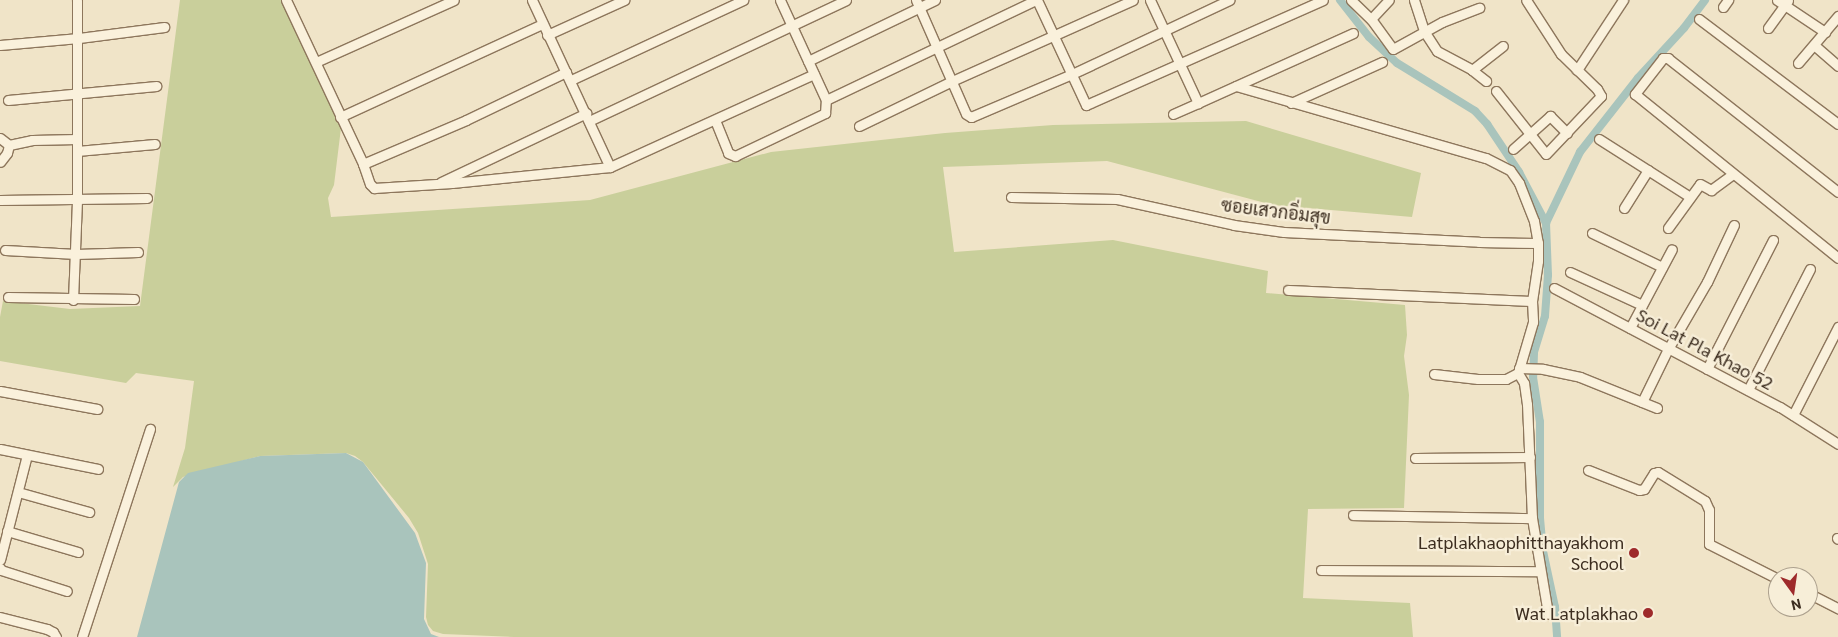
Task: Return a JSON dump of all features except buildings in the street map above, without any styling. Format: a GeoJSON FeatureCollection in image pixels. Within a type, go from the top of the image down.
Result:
{"type":"FeatureCollection","features":[{"type":"Feature","properties":{"kind":"street"},"geometry":{"type":"LineString","coordinates":[[73,300],[77,201],[76,139],[79,94],[78,0]]}},
{"type":"Feature","properties":{"kind":"street"},"geometry":{"type":"LineString","coordinates":[[286,0],[363,164],[370,184],[374,188],[436,184],[610,167],[814,74]]}},
{"type":"Feature","properties":{"kind":"street"},"geometry":{"type":"LineString","coordinates":[[316,62],[454,0]]}},
{"type":"Feature","properties":{"kind":"street"},"geometry":{"type":"LineString","coordinates":[[532,0],[610,167]]}},
{"type":"Feature","properties":{"kind":"street"},"geometry":{"type":"LineString","coordinates":[[548,35],[624,0]]}},
{"type":"Feature","properties":{"kind":"street"},"geometry":{"type":"LineString","coordinates":[[571,80],[743,0]]}},
{"type":"Feature","properties":{"kind":"street"},"geometry":{"type":"LineString","coordinates":[[715,120],[728,153],[735,156],[825,113],[826,100],[780,0]]}},
{"type":"Feature","properties":{"kind":"street"},"geometry":{"type":"LineString","coordinates":[[436,184],[792,26],[846,0]]}},
{"type":"Feature","properties":{"kind":"street"},"geometry":{"type":"LineString","coordinates":[[808,61],[918,3],[935,0]]}},
{"type":"Feature","properties":{"kind":"street"},"geometry":{"type":"LineString","coordinates":[[826,100],[1037,0],[1086,105],[1180,65],[1323,0]]}},
{"type":"Feature","properties":{"kind":"street"},"geometry":{"type":"LineString","coordinates":[[859,126],[952,81],[1134,0]]}},
{"type":"Feature","properties":{"kind":"street"},"geometry":{"type":"LineString","coordinates":[[1150,0],[1198,103]]}},
{"type":"Feature","properties":{"kind":"street"},"geometry":{"type":"LineString","coordinates":[[918,3],[966,114],[971,117],[1072,74],[1229,0]]}},
{"type":"Feature","properties":{"kind":"street"},"geometry":{"type":"LineString","coordinates":[[1351,0],[1371,19],[1393,49],[1424,31],[1479,8]]}},
{"type":"Feature","properties":{"kind":"street"},"geometry":{"type":"LineString","coordinates":[[1371,19],[1388,0]]}},
{"type":"Feature","properties":{"kind":"street"},"geometry":{"type":"LineString","coordinates":[[1414,0],[1424,31],[1437,51],[1472,70],[1486,81]]}},
{"type":"Feature","properties":{"kind":"street"},"geometry":{"type":"LineString","coordinates":[[1496,91],[1529,135],[1546,154],[1600,96],[1597,89],[1561,54],[1526,0]]}},
{"type":"Feature","properties":{"kind":"street"},"geometry":{"type":"LineString","coordinates":[[1578,70],[1623,0]]}},
{"type":"Feature","properties":{"kind":"street"},"geometry":{"type":"LineString","coordinates":[[1768,28],[1783,2],[1826,32]]}},
{"type":"Feature","properties":{"kind":"street"},"geometry":{"type":"LineString","coordinates":[[1798,62],[1814,46],[1838,16]]}},
{"type":"Feature","properties":{"kind":"street"},"geometry":{"type":"LineString","coordinates":[[1699,19],[1838,124]]}},
{"type":"Feature","properties":{"kind":"street"},"geometry":{"type":"LineString","coordinates":[[340,117],[542,24]]}},
{"type":"Feature","properties":{"kind":"street"},"geometry":{"type":"LineString","coordinates":[[0,44],[79,38],[164,27]]}},
{"type":"Feature","properties":{"kind":"street"},"geometry":{"type":"LineString","coordinates":[[1173,114],[1353,33]]}},
{"type":"Feature","properties":{"kind":"street"},"geometry":{"type":"LineString","coordinates":[[1472,70],[1503,46]]}},
{"type":"Feature","properties":{"kind":"street"},"geometry":{"type":"LineString","coordinates":[[1814,46],[1838,66]]}},
{"type":"Feature","properties":{"kind":"street"},"geometry":{"type":"LineString","coordinates":[[1838,192],[1668,58],[1663,58],[1635,96],[1838,258]]}},
{"type":"Feature","properties":{"kind":"street"},"geometry":{"type":"LineString","coordinates":[[1291,103],[1382,62]]}},
{"type":"Feature","properties":{"kind":"street"},"geometry":{"type":"LineString","coordinates":[[363,164],[466,120],[566,72]]}},
{"type":"Feature","properties":{"kind":"street"},"geometry":{"type":"LineString","coordinates":[[8,100],[156,86]]}},
{"type":"Feature","properties":{"kind":"street"},"geometry":{"type":"LineString","coordinates":[[1236,86],[1486,158],[1510,170],[1519,183],[1534,221],[1538,242],[1538,261],[1532,301],[1534,322],[1520,370],[1525,390],[1532,518],[1539,571],[1548,614]]}},
{"type":"Feature","properties":{"kind":"street"},"geometry":{"type":"LineString","coordinates":[[1513,149],[1551,116],[1567,133]]}},
{"type":"Feature","properties":{"kind":"street"},"geometry":{"type":"LineString","coordinates":[[0,138],[9,145]]}},
{"type":"Feature","properties":{"kind":"street"},"geometry":{"type":"LineString","coordinates":[[9,145],[32,140],[76,139]]}},
{"type":"Feature","properties":{"kind":"street"},"geometry":{"type":"LineString","coordinates":[[1599,139],[1690,197]]}},
{"type":"Feature","properties":{"kind":"street"},"geometry":{"type":"LineString","coordinates":[[77,151],[155,144]]}},
{"type":"Feature","properties":{"kind":"street"},"geometry":{"type":"LineString","coordinates":[[0,162],[7,153],[9,145]]}},
{"type":"Feature","properties":{"kind":"street"},"geometry":{"type":"LineString","coordinates":[[1624,208],[1648,170]]}},
{"type":"Feature","properties":{"kind":"street"},"geometry":{"type":"LineString","coordinates":[[1668,228],[1700,184],[1712,190],[1732,175]]}},
{"type":"Feature","properties":{"kind":"street","name":"ซอยเสวกอิ่มสุข"},"geometry":{"type":"LineString","coordinates":[[1011,196],[1117,199],[1234,225],[1284,232],[1479,242],[1538,242]]}},
{"type":"Feature","properties":{"kind":"street"},"geometry":{"type":"LineString","coordinates":[[0,200],[77,201],[147,198]]}},
{"type":"Feature","properties":{"kind":"street"},"geometry":{"type":"LineString","coordinates":[[1642,402],[1668,349],[1707,282],[1734,225]]}},
{"type":"Feature","properties":{"kind":"street"},"geometry":{"type":"LineString","coordinates":[[1592,233],[1662,267]]}},
{"type":"Feature","properties":{"kind":"street"},"geometry":{"type":"LineString","coordinates":[[1707,370],[1773,240]]}},
{"type":"Feature","properties":{"kind":"street"},"geometry":{"type":"LineString","coordinates":[[1630,328],[1672,249]]}},
{"type":"Feature","properties":{"kind":"street"},"geometry":{"type":"LineString","coordinates":[[5,250],[76,254],[138,252]]}},
{"type":"Feature","properties":{"kind":"street"},"geometry":{"type":"LineString","coordinates":[[1748,390],[1810,269]]}},
{"type":"Feature","properties":{"kind":"street"},"geometry":{"type":"LineString","coordinates":[[1570,272],[1642,305]]}},
{"type":"Feature","properties":{"kind":"street","name":"Soi Lat Pla Khao 52"},"geometry":{"type":"LineString","coordinates":[[1554,288],[1748,390],[1793,415],[1838,444]]}},
{"type":"Feature","properties":{"kind":"street"},"geometry":{"type":"LineString","coordinates":[[1288,290],[1532,301]]}},
{"type":"Feature","properties":{"kind":"street"},"geometry":{"type":"LineString","coordinates":[[8,297],[73,300],[134,299]]}},
{"type":"Feature","properties":{"kind":"street"},"geometry":{"type":"LineString","coordinates":[[1793,415],[1838,327]]}},
{"type":"Feature","properties":{"kind":"street"},"geometry":{"type":"LineString","coordinates":[[1434,374],[1478,379],[1506,378],[1520,370],[1542,368],[1580,377],[1657,408]]}},
{"type":"Feature","properties":{"kind":"street"},"geometry":{"type":"LineString","coordinates":[[0,391],[97,409]]}},
{"type":"Feature","properties":{"kind":"street"},"geometry":{"type":"LineString","coordinates":[[82,637],[150,429]]}},
{"type":"Feature","properties":{"kind":"street"},"geometry":{"type":"LineString","coordinates":[[0,449],[98,469]]}},
{"type":"Feature","properties":{"kind":"street"},"geometry":{"type":"LineString","coordinates":[[0,560],[27,455]]}},
{"type":"Feature","properties":{"kind":"street"},"geometry":{"type":"LineString","coordinates":[[1415,458],[1530,457]]}},
{"type":"Feature","properties":{"kind":"street"},"geometry":{"type":"LineString","coordinates":[[1588,470],[1638,490],[1644,489],[1654,473],[1658,472],[1706,501],[1709,510],[1709,544],[1768,574]]}},
{"type":"Feature","properties":{"kind":"street"},"geometry":{"type":"LineString","coordinates":[[18,492],[89,512]]}},
{"type":"Feature","properties":{"kind":"street"},"geometry":{"type":"LineString","coordinates":[[1353,515],[1532,518]]}},
{"type":"Feature","properties":{"kind":"street"},"geometry":{"type":"LineString","coordinates":[[7,531],[78,552]]}},
{"type":"Feature","properties":{"kind":"street"},"geometry":{"type":"LineString","coordinates":[[0,568],[1,570],[67,591]]}},
{"type":"Feature","properties":{"kind":"street"},"geometry":{"type":"LineString","coordinates":[[1321,570],[1539,571]]}},
{"type":"Feature","properties":{"kind":"street"},"geometry":{"type":"LineString","coordinates":[[1818,598],[1838,608]]}},
{"type":"Feature","properties":{"kind":"street"},"geometry":{"type":"LineString","coordinates":[[0,617],[47,629],[53,632],[56,637]]}},
{"type":"Feature","properties":{"kind":"green space"},"geometry":{"type":"Polygon","coordinates":[[[180,0],[283,0],[341,128],[334,185],[328,198],[331,217],[590,200],[771,152],[945,133],[1053,125],[1246,121],[1421,173],[1412,217],[1273,205],[1107,161],[943,167],[954,252],[1113,240],[1268,271],[1266,293],[1405,305],[1407,335],[1404,356],[1409,395],[1404,508],[1308,509],[1303,598],[1410,603],[1413,637],[514,637],[443,634],[433,631],[428,625],[426,617],[428,564],[418,533],[409,518],[363,462],[355,456],[346,453],[260,456],[183,477],[173,487],[185,448],[194,381],[136,373],[126,383],[0,361],[0,317],[3,301],[70,309],[140,306],[180,0]]]}},
{"type":"Feature","properties":{"kind":"water"},"geometry":{"type":"Polygon","coordinates":[[[346,453],[363,462],[415,533],[426,563],[424,619],[431,634],[439,637],[137,637],[179,482],[188,473],[260,456],[346,453]]]}},
{"type":"Feature","properties":{"kind":"waterway"},"geometry":{"type":"LineString","coordinates":[[1340,0],[1369,37],[1397,63],[1475,111],[1487,124],[1519,172],[1546,223],[1548,275],[1545,316],[1534,353],[1533,377],[1540,422],[1540,518],[1543,551],[1555,607],[1557,637]]}},
{"type":"Feature","properties":{"kind":"waterway"},"geometry":{"type":"LineString","coordinates":[[1546,223],[1580,152],[1638,78],[1684,28],[1705,0]]}},
{"type":"Feature","properties":{"kind":"place","name":"Latplakhaophitthayakhom School"},"geometry":{"type":"Point","coordinates":[1634,553]}},
{"type":"Feature","properties":{"kind":"place","name":"Wat Latplakhao"},"geometry":{"type":"Point","coordinates":[1648,613]}}]}
